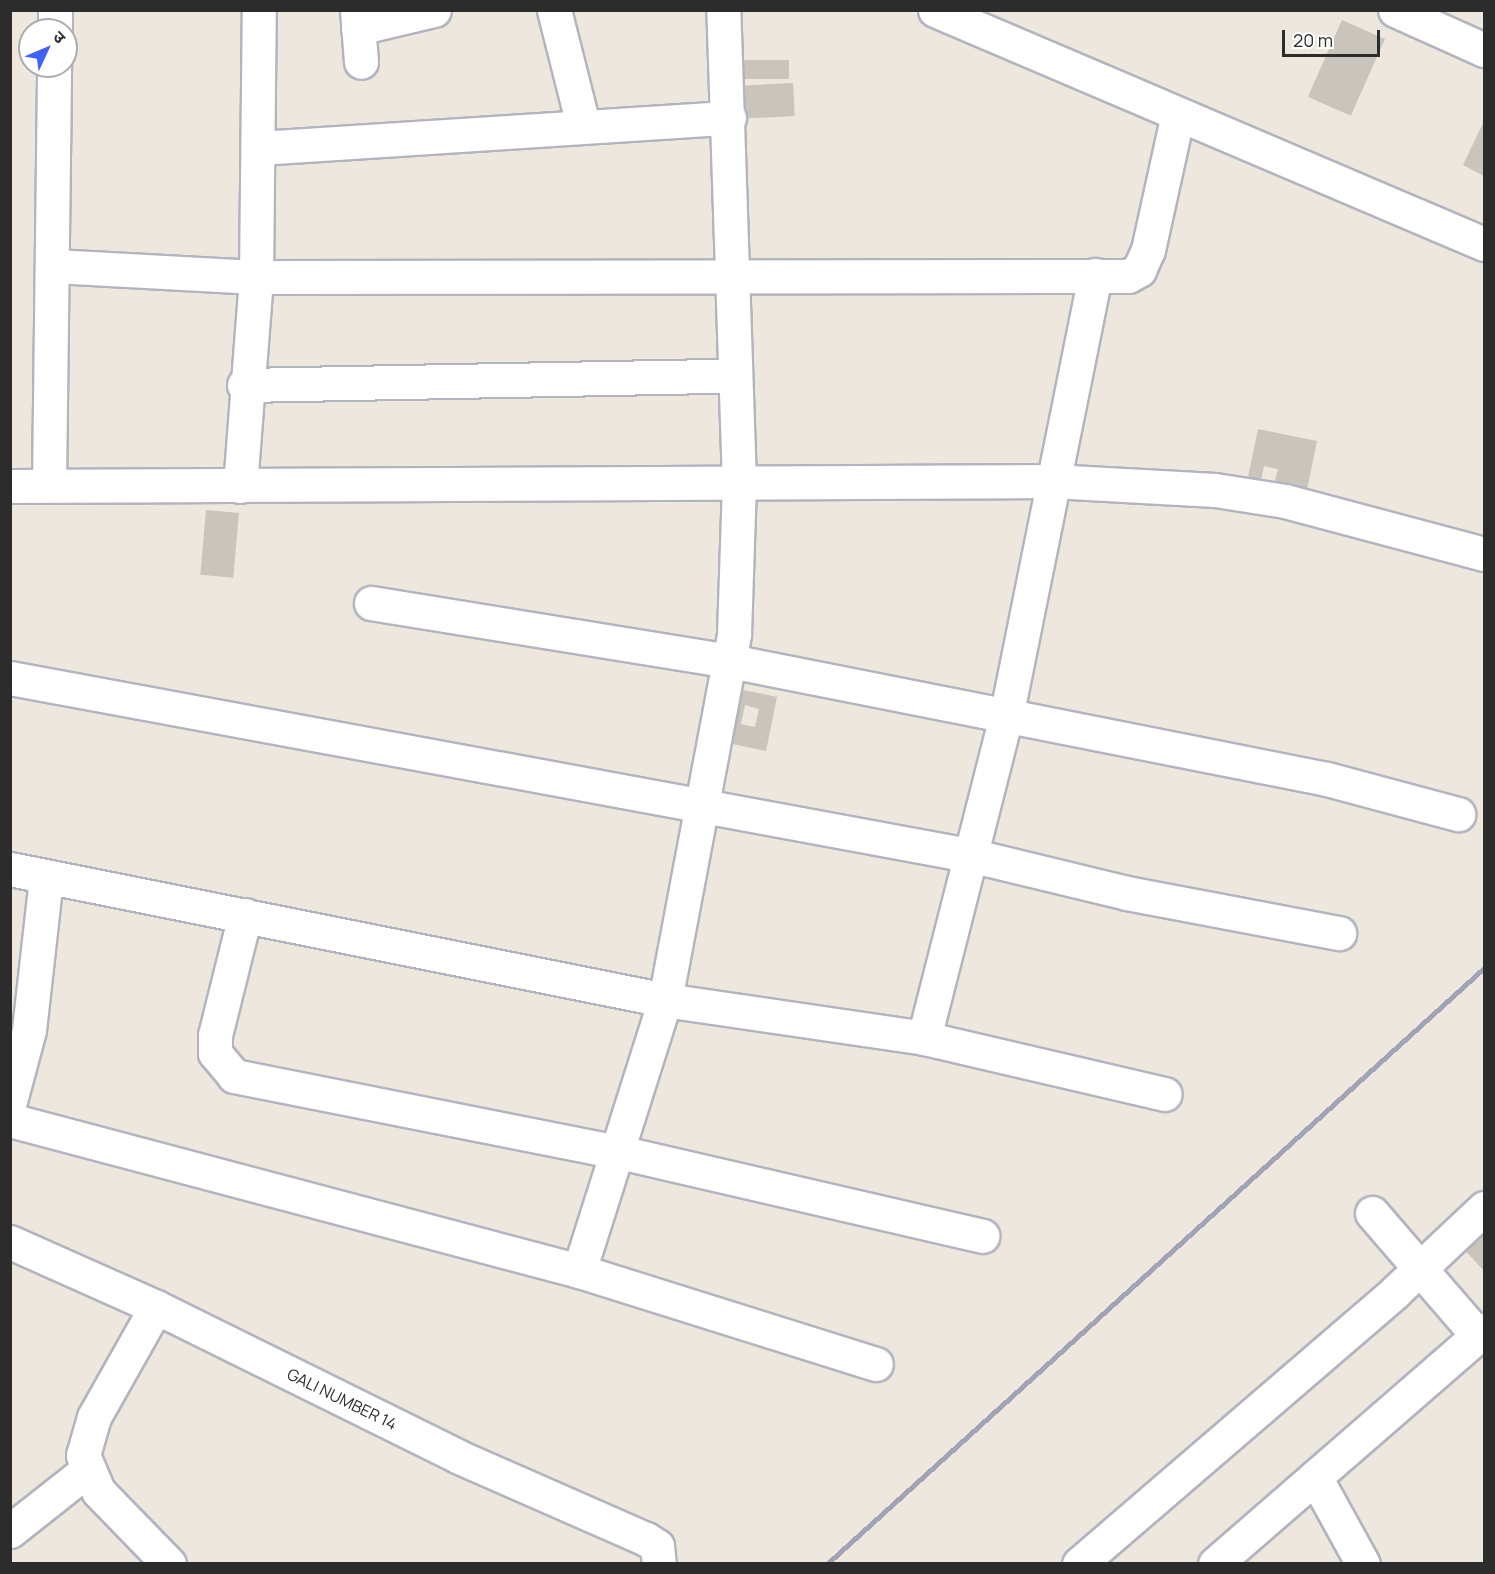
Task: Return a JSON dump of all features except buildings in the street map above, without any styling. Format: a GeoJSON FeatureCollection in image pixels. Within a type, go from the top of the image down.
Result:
{"type":"FeatureCollection","features":[{"type":"Feature","properties":{"kind":"street"},"geometry":{"type":"LineString","coordinates":[[240,486],[244,385],[256,277],[260,148],[259,10]]}},
{"type":"Feature","properties":{"kind":"street"},"geometry":{"type":"LineString","coordinates":[[361,62],[357,19],[434,10]]}},
{"type":"Feature","properties":{"kind":"street"},"geometry":{"type":"LineString","coordinates":[[554,10],[582,125]]}},
{"type":"Feature","properties":{"kind":"street"},"geometry":{"type":"LineString","coordinates":[[579,1271],[619,1152],[665,1000],[704,807],[730,661],[740,483],[729,274],[729,118],[723,10]]}},
{"type":"Feature","properties":{"kind":"street"},"geometry":{"type":"LineString","coordinates":[[935,10],[1485,244]]}},
{"type":"Feature","properties":{"kind":"street"},"geometry":{"type":"LineString","coordinates":[[1395,10],[1485,50]]}},
{"type":"Feature","properties":{"kind":"street"},"geometry":{"type":"LineString","coordinates":[[49,485],[54,266],[54,78]]}},
{"type":"Feature","properties":{"kind":"street"},"geometry":{"type":"LineString","coordinates":[[54,266],[256,277],[729,274],[959,279],[1128,276],[1144,262],[1178,114]]}},
{"type":"Feature","properties":{"kind":"street"},"geometry":{"type":"LineString","coordinates":[[260,148],[582,125],[729,118]]}},
{"type":"Feature","properties":{"kind":"street"},"geometry":{"type":"LineString","coordinates":[[924,1038],[974,856],[1006,717],[1095,275]]}},
{"type":"Feature","properties":{"kind":"street"},"geometry":{"type":"LineString","coordinates":[[244,385],[733,376]]}},
{"type":"Feature","properties":{"kind":"street"},"geometry":{"type":"LineString","coordinates":[[10,486],[1052,481],[1215,490],[1285,501],[1485,554]]}},
{"type":"Feature","properties":{"kind":"street"},"geometry":{"type":"LineString","coordinates":[[371,603],[730,661],[1327,779],[1458,814]]}},
{"type":"Feature","properties":{"kind":"street"},"geometry":{"type":"LineString","coordinates":[[10,678],[974,856],[1339,933]]}},
{"type":"Feature","properties":{"kind":"street"},"geometry":{"type":"LineString","coordinates":[[10,869],[665,1000],[924,1038],[1165,1094]]}},
{"type":"Feature","properties":{"kind":"street"},"geometry":{"type":"LineString","coordinates":[[46,878],[29,1030],[11,1103],[579,1271],[876,1364]]}},
{"type":"Feature","properties":{"kind":"street"},"geometry":{"type":"LineString","coordinates":[[245,915],[215,1035],[214,1053],[234,1076],[619,1152],[982,1236]]}},
{"type":"Feature","properties":{"kind":"street"},"geometry":{"type":"LineString","coordinates":[[1079,1563],[1421,1269],[1485,1208]]}},
{"type":"Feature","properties":{"kind":"street"},"geometry":{"type":"LineString","coordinates":[[1222,1561],[1481,1333],[1372,1214]]}},
{"type":"Feature","properties":{"kind":"street","name":"GALI NUMBER 14"},"geometry":{"type":"LineString","coordinates":[[10,1242],[156,1307],[459,1457],[646,1539],[657,1546],[659,1563]]}},
{"type":"Feature","properties":{"kind":"street"},"geometry":{"type":"LineString","coordinates":[[156,1307],[94,1417],[86,1438],[86,1471],[169,1563]]}},
{"type":"Feature","properties":{"kind":"street"},"geometry":{"type":"LineString","coordinates":[[10,1530],[86,1471]]}},
{"type":"Feature","properties":{"kind":"street"},"geometry":{"type":"LineString","coordinates":[[1316,1477],[1363,1563]]}},
{"type":"Feature","properties":{"kind":"railway"},"geometry":{"type":"LineString","coordinates":[[827,1564],[1484,968]]}}]}
